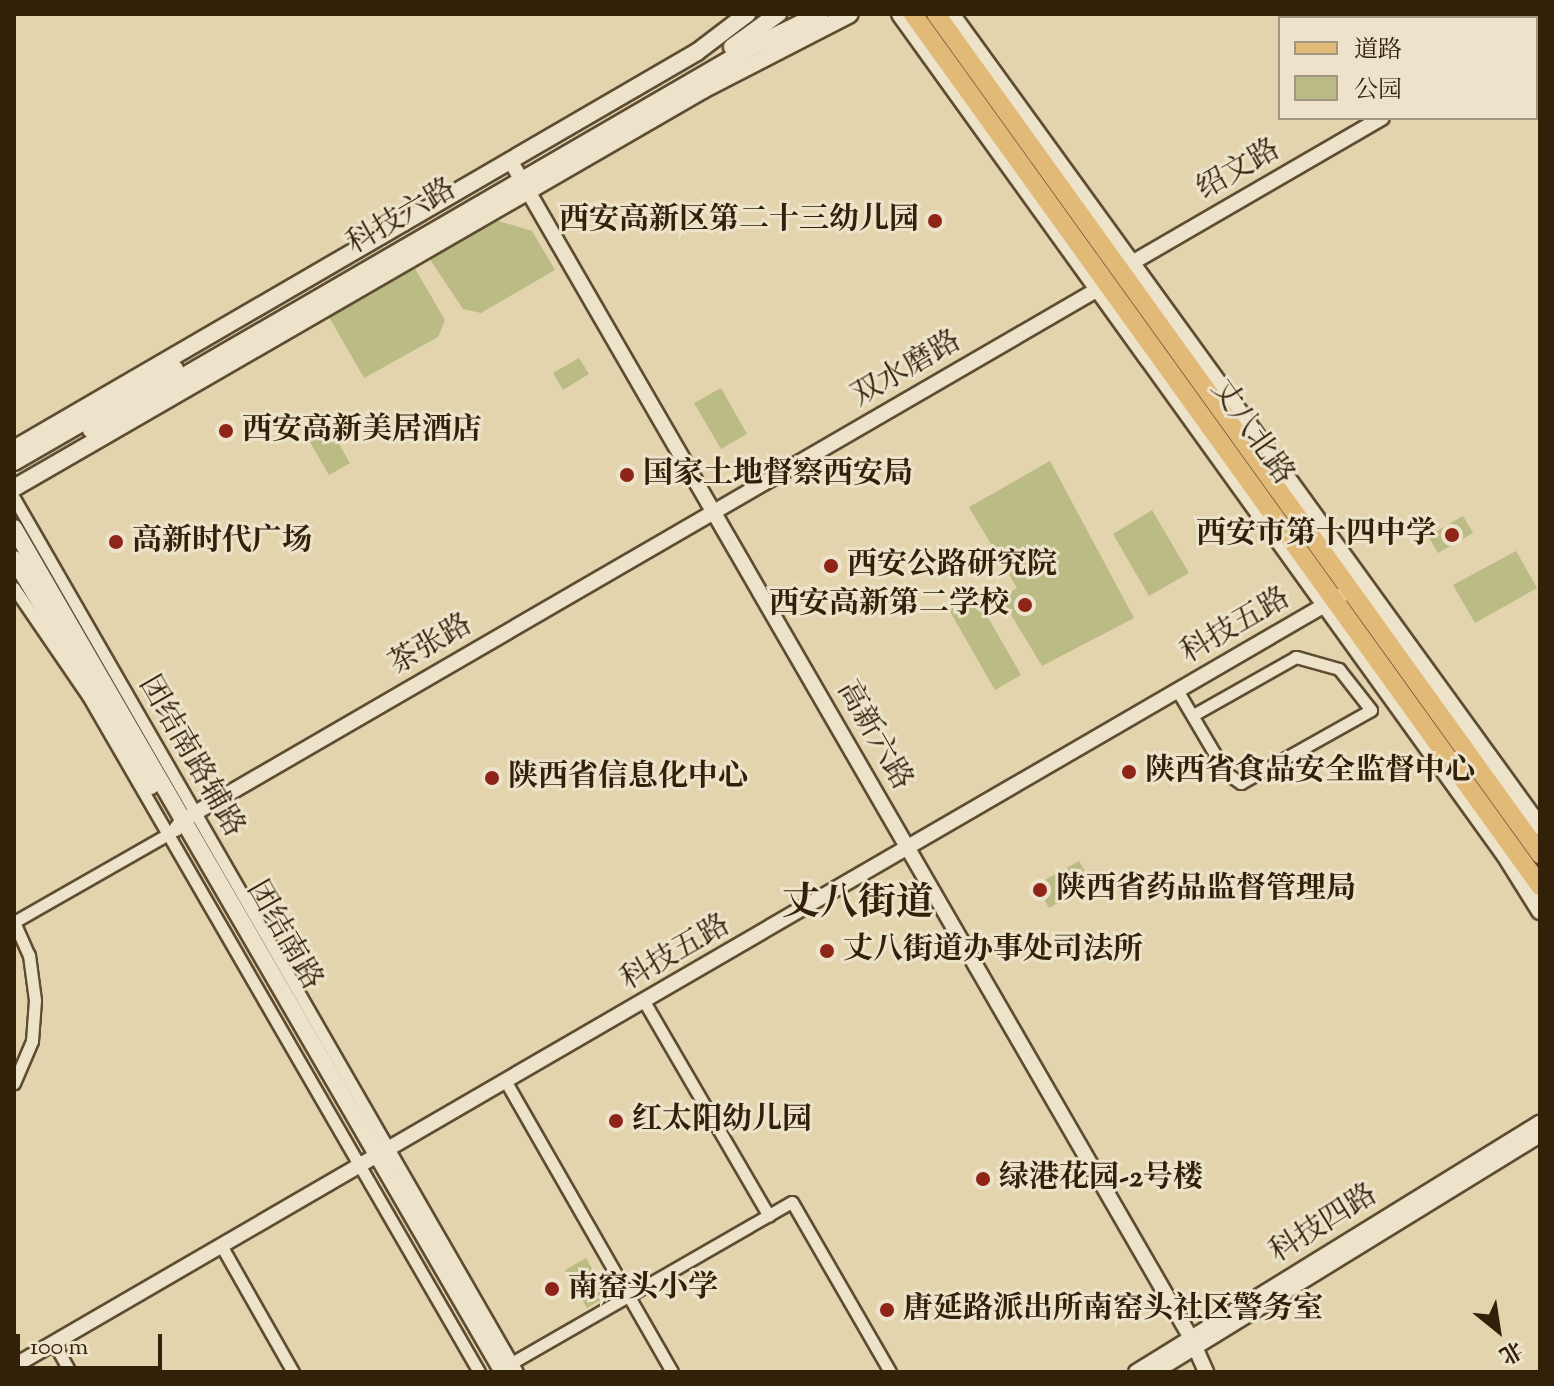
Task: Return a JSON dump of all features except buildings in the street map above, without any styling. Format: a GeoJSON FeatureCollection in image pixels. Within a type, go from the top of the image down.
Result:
{"type":"FeatureCollection","features":[{"type":"Feature","properties":{"kind":"main road"},"geometry":{"type":"LineString","coordinates":[[14,488],[519,176],[747,14]]}},
{"type":"Feature","properties":{"kind":"main road","name":"科技六路"},"geometry":{"type":"LineString","coordinates":[[14,476],[743,41],[778,14]]}},
{"type":"Feature","properties":{"kind":"main road","name":"科技六路"},"geometry":{"type":"LineString","coordinates":[[14,462],[519,176],[748,49],[820,14]]}},
{"type":"Feature","properties":{"kind":"main road"},"geometry":{"type":"LineString","coordinates":[[14,449],[519,176],[703,90],[850,14]]}},
{"type":"Feature","properties":{"kind":"main road"},"geometry":{"type":"LineString","coordinates":[[900,14],[1115,276]]}},
{"type":"Feature","properties":{"kind":"main road","name":"丈八北路"},"geometry":{"type":"LineString","coordinates":[[913,14],[1357,586],[1540,854]]}},
{"type":"Feature","properties":{"kind":"main road","name":"丈八北路"},"geometry":{"type":"LineString","coordinates":[[936,14],[1115,276],[1330,602],[1540,886]]}},
{"type":"Feature","properties":{"kind":"main road"},"geometry":{"type":"LineString","coordinates":[[951,14],[1115,276]]}},
{"type":"Feature","properties":{"kind":"main road","name":"团结南路"},"geometry":{"type":"LineString","coordinates":[[14,528],[180,824],[374,1157],[505,1369]]}},
{"type":"Feature","properties":{"kind":"main road","name":"团结南路"},"geometry":{"type":"LineString","coordinates":[[14,559],[180,824]]}},
{"type":"Feature","properties":{"kind":"main road"},"geometry":{"type":"LineString","coordinates":[[1357,586],[1540,827]]}},
{"type":"Feature","properties":{"kind":"main road"},"geometry":{"type":"LineString","coordinates":[[1330,602],[1540,911]]}},
{"type":"Feature","properties":{"kind":"street","name":"绍文路"},"geometry":{"type":"LineString","coordinates":[[1115,276],[1379,120]]}},
{"type":"Feature","properties":{"kind":"street","name":"高新六路"},"geometry":{"type":"LineString","coordinates":[[519,176],[1195,1343],[1217,1372]]}},
{"type":"Feature","properties":{"kind":"street","name":"双水磨路"},"geometry":{"type":"LineString","coordinates":[[715,512],[1115,276]]}},
{"type":"Feature","properties":{"kind":"street","name":"团结南路辅路"},"geometry":{"type":"LineString","coordinates":[[14,498],[180,824],[374,1157],[505,1369]]}},
{"type":"Feature","properties":{"kind":"street","name":"茶张路"},"geometry":{"type":"LineString","coordinates":[[180,824],[715,512]]}},
{"type":"Feature","properties":{"kind":"street","name":"科技五路"},"geometry":{"type":"LineString","coordinates":[[14,1366],[645,1003],[1357,586]]}},
{"type":"Feature","properties":{"kind":"street","name":"团结南路辅路"},"geometry":{"type":"LineString","coordinates":[[14,588],[180,824]]}},
{"type":"Feature","properties":{"kind":"street"},"geometry":{"type":"LineString","coordinates":[[1177,690],[1226,773],[1241,783],[1251,783],[1371,710],[1339,669],[1296,657],[1193,715]]}},
{"type":"Feature","properties":{"kind":"street"},"geometry":{"type":"LineString","coordinates":[[14,1083],[32,1041],[35,1000],[29,955],[14,922],[180,824]]}},
{"type":"Feature","properties":{"kind":"street"},"geometry":{"type":"LineString","coordinates":[[645,1003],[769,1216]]}},
{"type":"Feature","properties":{"kind":"street"},"geometry":{"type":"LineString","coordinates":[[506,1082],[672,1372]]}},
{"type":"Feature","properties":{"kind":"street","name":"科技四路"},"geometry":{"type":"LineString","coordinates":[[1154,1372],[1540,1122]]}},
{"type":"Feature","properties":{"kind":"street","name":"科技四路"},"geometry":{"type":"LineString","coordinates":[[1136,1372],[1195,1343],[1540,1135]]}},
{"type":"Feature","properties":{"kind":"street","name":"团结南路辅路"},"geometry":{"type":"LineString","coordinates":[[374,1157],[479,1372]]}},
{"type":"Feature","properties":{"kind":"street"},"geometry":{"type":"LineString","coordinates":[[505,1369],[792,1202],[890,1372]]}},
{"type":"Feature","properties":{"kind":"street"},"geometry":{"type":"LineString","coordinates":[[222,1247],[293,1372]]}},
{"type":"Feature","properties":{"kind":"street"},"geometry":{"type":"LineString","coordinates":[[54,1343],[70,1372]]}},
{"type":"Feature","properties":{"kind":"street","name":"高新六路"},"geometry":{"type":"LineString","coordinates":[[1195,1343],[1206,1372]]}},
{"type":"Feature","properties":{"kind":"green space"},"geometry":{"type":"Polygon","coordinates":[[[495,220],[532,231],[555,270],[481,313],[463,309],[429,258],[495,220]]]}},
{"type":"Feature","properties":{"kind":"green space"},"geometry":{"type":"Polygon","coordinates":[[[414,267],[445,320],[438,337],[364,378],[329,317],[414,267]]]}},
{"type":"Feature","properties":{"kind":"green space"},"geometry":{"type":"Polygon","coordinates":[[[579,358],[589,374],[563,390],[553,373],[579,358]]]}},
{"type":"Feature","properties":{"kind":"green space"},"geometry":{"type":"Polygon","coordinates":[[[721,388],[747,434],[721,449],[694,403],[721,388]]]}},
{"type":"Feature","properties":{"kind":"green space"},"geometry":{"type":"Polygon","coordinates":[[[328,425],[350,463],[329,475],[307,437],[328,425]]]}},
{"type":"Feature","properties":{"kind":"green space"},"geometry":{"type":"Polygon","coordinates":[[[1050,461],[1134,618],[1042,666],[1001,598],[1017,588],[969,507],[1050,461]]]}},
{"type":"Feature","properties":{"kind":"green space"},"geometry":{"type":"Polygon","coordinates":[[[1152,510],[1189,573],[1149,596],[1113,534],[1152,510]]]}},
{"type":"Feature","properties":{"kind":"green space"},"geometry":{"type":"Polygon","coordinates":[[[1463,516],[1473,533],[1438,553],[1428,536],[1463,516]]]}},
{"type":"Feature","properties":{"kind":"green space"},"geometry":{"type":"Polygon","coordinates":[[[1516,551],[1537,588],[1475,623],[1453,585],[1516,551]]]}},
{"type":"Feature","properties":{"kind":"green space"},"geometry":{"type":"Polygon","coordinates":[[[974,593],[1021,675],[995,690],[948,608],[974,593]]]}},
{"type":"Feature","properties":{"kind":"green space"},"geometry":{"type":"Polygon","coordinates":[[[1079,861],[1092,883],[1049,908],[1036,885],[1079,861]]]}},
{"type":"Feature","properties":{"kind":"green space"},"geometry":{"type":"Polygon","coordinates":[[[586,1258],[607,1296],[587,1308],[565,1270],[586,1258]]]}},
{"type":"Feature","properties":{"kind":"place","name":"西安高新区第二十三幼儿园"},"geometry":{"type":"Point","coordinates":[935,221]}},
{"type":"Feature","properties":{"kind":"place","name":"西安高新美居酒店"},"geometry":{"type":"Point","coordinates":[226,431]}},
{"type":"Feature","properties":{"kind":"place","name":"国家土地督察西安局"},"geometry":{"type":"Point","coordinates":[627,475]}},
{"type":"Feature","properties":{"kind":"place","name":"西安市第十四中学"},"geometry":{"type":"Point","coordinates":[1452,535]}},
{"type":"Feature","properties":{"kind":"place","name":"高新时代广场"},"geometry":{"type":"Point","coordinates":[116,542]}},
{"type":"Feature","properties":{"kind":"place","name":"西安公路研究院"},"geometry":{"type":"Point","coordinates":[831,566]}},
{"type":"Feature","properties":{"kind":"place","name":"西安高新第二学校"},"geometry":{"type":"Point","coordinates":[1025,605]}},
{"type":"Feature","properties":{"kind":"place","name":"陕西省食品安全监督中心"},"geometry":{"type":"Point","coordinates":[1129,772]}},
{"type":"Feature","properties":{"kind":"place","name":"陕西省信息化中心"},"geometry":{"type":"Point","coordinates":[492,778]}},
{"type":"Feature","properties":{"kind":"place","name":"陕西省药品监督管理局"},"geometry":{"type":"Point","coordinates":[1040,890]}},
{"type":"Feature","properties":{"kind":"place","name":"丈八街道办事处司法所"},"geometry":{"type":"Point","coordinates":[827,951]}},
{"type":"Feature","properties":{"kind":"place","name":"红太阳幼儿园"},"geometry":{"type":"Point","coordinates":[616,1121]}},
{"type":"Feature","properties":{"kind":"place","name":"绿港花园-2号楼"},"geometry":{"type":"Point","coordinates":[983,1179]}},
{"type":"Feature","properties":{"kind":"place","name":"南窑头小学"},"geometry":{"type":"Point","coordinates":[552,1289]}},
{"type":"Feature","properties":{"kind":"place","name":"唐延路派出所南窑头社区警务室"},"geometry":{"type":"Point","coordinates":[887,1310]}},
{"type":"Feature","properties":{"kind":"district","name":"丈八街道"},"geometry":{"type":"Point","coordinates":[858,906]}}]}
